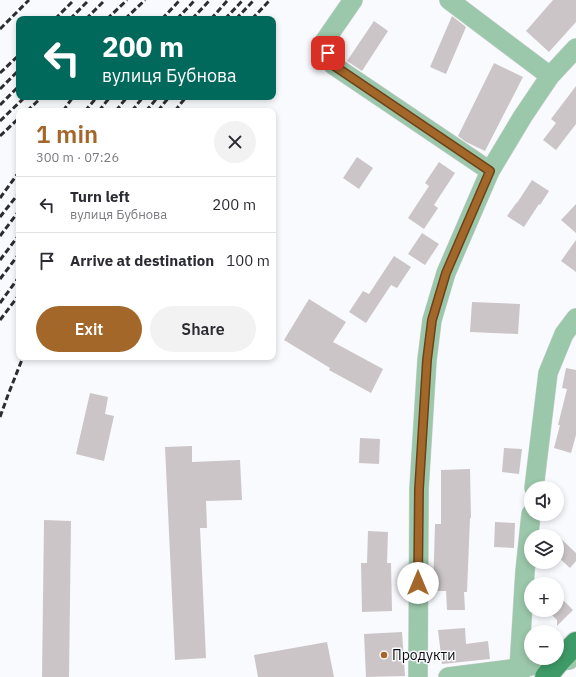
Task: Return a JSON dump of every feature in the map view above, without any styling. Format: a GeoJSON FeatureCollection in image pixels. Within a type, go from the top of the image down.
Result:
{"type":"FeatureCollection","features":[{"type":"Feature","properties":{"kind":"main road"},"geometry":{"type":"LineString","coordinates":[[560,666],[576,643]]}},
{"type":"Feature","properties":{"kind":"street"},"geometry":{"type":"LineString","coordinates":[[353,0],[324,42],[333,65],[490,171]]}},
{"type":"Feature","properties":{"kind":"street"},"geometry":{"type":"LineString","coordinates":[[449,0],[550,76]]}},
{"type":"Feature","properties":{"kind":"street"},"geometry":{"type":"LineString","coordinates":[[418,677],[419,489],[427,360],[432,320],[446,273],[490,171],[523,116],[550,76],[576,48]]}},
{"type":"Feature","properties":{"kind":"street"},"geometry":{"type":"LineString","coordinates":[[535,481],[548,373],[564,334],[576,318]]}},
{"type":"Feature","properties":{"kind":"street"},"geometry":{"type":"LineString","coordinates":[[519,672],[525,571],[530,521]]}},
{"type":"Feature","properties":{"kind":"street"},"geometry":{"type":"LineString","coordinates":[[448,677],[519,672],[560,666]]}},
{"type":"Feature","properties":{"kind":"building"},"geometry":{"type":"Polygon","coordinates":[[[553,0],[576,0],[576,22],[549,52],[526,31],[553,0]]]}},
{"type":"Feature","properties":{"kind":"building"},"geometry":{"type":"Polygon","coordinates":[[[452,16],[466,27],[446,74],[430,67],[452,16]]]}},
{"type":"Feature","properties":{"kind":"building"},"geometry":{"type":"Polygon","coordinates":[[[374,21],[388,31],[362,71],[347,61],[374,21]]]}},
{"type":"Feature","properties":{"kind":"building"},"geometry":{"type":"Polygon","coordinates":[[[494,63],[523,77],[485,151],[466,142],[458,136],[494,63]]]}},
{"type":"Feature","properties":{"kind":"building"},"geometry":{"type":"Polygon","coordinates":[[[576,86],[576,124],[556,150],[543,140],[556,123],[551,119],[576,86]]]}},
{"type":"Feature","properties":{"kind":"building"},"geometry":{"type":"Polygon","coordinates":[[[357,157],[373,168],[359,189],[343,178],[357,157]]]}},
{"type":"Feature","properties":{"kind":"building"},"geometry":{"type":"Polygon","coordinates":[[[439,162],[455,173],[434,205],[438,208],[424,229],[408,218],[429,186],[425,183],[439,162]]]}},
{"type":"Feature","properties":{"kind":"building"},"geometry":{"type":"Polygon","coordinates":[[[532,180],[549,191],[524,227],[507,216],[532,180]]]}},
{"type":"Feature","properties":{"kind":"building"},"geometry":{"type":"Polygon","coordinates":[[[576,204],[576,233],[561,220],[576,204]]]}},
{"type":"Feature","properties":{"kind":"building"},"geometry":{"type":"Polygon","coordinates":[[[422,233],[439,244],[425,265],[408,254],[422,233]]]}},
{"type":"Feature","properties":{"kind":"building"},"geometry":{"type":"Polygon","coordinates":[[[576,240],[576,272],[561,261],[576,240]]]}},
{"type":"Feature","properties":{"kind":"building"},"geometry":{"type":"Polygon","coordinates":[[[394,256],[411,267],[397,288],[391,285],[366,323],[349,312],[363,291],[369,294],[394,256]]]}},
{"type":"Feature","properties":{"kind":"building"},"geometry":{"type":"Polygon","coordinates":[[[309,299],[346,322],[333,342],[383,369],[371,393],[329,370],[330,368],[284,340],[309,299]]]}},
{"type":"Feature","properties":{"kind":"building"},"geometry":{"type":"Polygon","coordinates":[[[472,302],[520,304],[518,334],[470,332],[472,302]]]}},
{"type":"Feature","properties":{"kind":"building"},"geometry":{"type":"Polygon","coordinates":[[[566,368],[576,370],[576,435],[571,453],[554,448],[567,389],[562,388],[566,368]]]}},
{"type":"Feature","properties":{"kind":"building"},"geometry":{"type":"Polygon","coordinates":[[[90,393],[108,397],[105,414],[114,416],[104,461],[76,454],[90,393]]]}},
{"type":"Feature","properties":{"kind":"building"},"geometry":{"type":"Polygon","coordinates":[[[360,438],[380,439],[379,464],[359,463],[360,438]]]}},
{"type":"Feature","properties":{"kind":"building"},"geometry":{"type":"Polygon","coordinates":[[[192,446],[192,462],[240,460],[242,500],[206,501],[207,528],[200,528],[206,658],[175,660],[165,447],[192,446]]]}},
{"type":"Feature","properties":{"kind":"building"},"geometry":{"type":"Polygon","coordinates":[[[504,448],[522,449],[519,474],[502,472],[504,448]]]}},
{"type":"Feature","properties":{"kind":"building"},"geometry":{"type":"Polygon","coordinates":[[[470,469],[471,518],[467,592],[464,592],[465,610],[447,610],[446,591],[433,591],[435,524],[441,524],[441,470],[470,469]]]}},
{"type":"Feature","properties":{"kind":"building"},"geometry":{"type":"Polygon","coordinates":[[[44,520],[71,521],[69,677],[42,677],[44,520]]]}},
{"type":"Feature","properties":{"kind":"building"},"geometry":{"type":"Polygon","coordinates":[[[495,522],[515,523],[514,548],[494,547],[495,522]]]}},
{"type":"Feature","properties":{"kind":"building"},"geometry":{"type":"Polygon","coordinates":[[[368,531],[388,532],[387,563],[391,563],[392,611],[362,612],[361,563],[367,563],[368,531]]]}},
{"type":"Feature","properties":{"kind":"building"},"geometry":{"type":"Polygon","coordinates":[[[564,542],[576,553],[576,561],[570,568],[564,562],[564,542]]]}},
{"type":"Feature","properties":{"kind":"building"},"geometry":{"type":"Polygon","coordinates":[[[564,601],[573,610],[558,625],[557,620],[554,617],[564,617],[564,601]]]}},
{"type":"Feature","properties":{"kind":"building"},"geometry":{"type":"Polygon","coordinates":[[[465,628],[466,644],[488,641],[490,659],[442,664],[438,630],[465,628]]]}},
{"type":"Feature","properties":{"kind":"building","name":"Продукти"},"geometry":{"type":"Polygon","coordinates":[[[402,632],[405,676],[366,677],[364,634],[402,632]]]}},
{"type":"Feature","properties":{"kind":"building"},"geometry":{"type":"Polygon","coordinates":[[[327,642],[334,677],[258,677],[254,655],[327,642]]]}},
{"type":"Feature","properties":{"kind":"railway"},"geometry":{"type":"LineString","coordinates":[[0,29],[29,0]]}},
{"type":"Feature","properties":{"kind":"railway"},"geometry":{"type":"LineString","coordinates":[[58,16],[74,0]]}},
{"type":"Feature","properties":{"kind":"railway"},"geometry":{"type":"LineString","coordinates":[[73,16],[89,0]]}},
{"type":"Feature","properties":{"kind":"railway"},"geometry":{"type":"LineString","coordinates":[[89,16],[105,0]]}},
{"type":"Feature","properties":{"kind":"railway"},"geometry":{"type":"LineString","coordinates":[[110,16],[127,0]]}},
{"type":"Feature","properties":{"kind":"railway"},"geometry":{"type":"LineString","coordinates":[[128,16],[145,0]]}},
{"type":"Feature","properties":{"kind":"railway"},"geometry":{"type":"LineString","coordinates":[[165,16],[180,0]]}},
{"type":"Feature","properties":{"kind":"railway"},"geometry":{"type":"LineString","coordinates":[[180,16],[195,0]]}},
{"type":"Feature","properties":{"kind":"railway"},"geometry":{"type":"LineString","coordinates":[[195,16],[210,0]]}},
{"type":"Feature","properties":{"kind":"railway"},"geometry":{"type":"LineString","coordinates":[[214,16],[228,0]]}},
{"type":"Feature","properties":{"kind":"railway"},"geometry":{"type":"LineString","coordinates":[[228,16],[243,0]]}},
{"type":"Feature","properties":{"kind":"railway"},"geometry":{"type":"LineString","coordinates":[[239,16],[254,0]]}},
{"type":"Feature","properties":{"kind":"railway"},"geometry":{"type":"LineString","coordinates":[[255,16],[270,0]]}},
{"type":"Feature","properties":{"kind":"railway"},"geometry":{"type":"LineString","coordinates":[[0,73],[16,58]]}},
{"type":"Feature","properties":{"kind":"railway"},"geometry":{"type":"LineString","coordinates":[[0,89],[16,73]]}},
{"type":"Feature","properties":{"kind":"railway"},"geometry":{"type":"LineString","coordinates":[[0,105],[16,89]]}},
{"type":"Feature","properties":{"kind":"railway"},"geometry":{"type":"LineString","coordinates":[[0,121],[22,100]]}},
{"type":"Feature","properties":{"kind":"railway"},"geometry":{"type":"LineString","coordinates":[[30,108],[39,100]]}},
{"type":"Feature","properties":{"kind":"railway"},"geometry":{"type":"LineString","coordinates":[[65,108],[71,100]]}},
{"type":"Feature","properties":{"kind":"railway"},"geometry":{"type":"LineString","coordinates":[[88,108],[94,100]]}},
{"type":"Feature","properties":{"kind":"railway"},"geometry":{"type":"LineString","coordinates":[[101,108],[108,100]]}},
{"type":"Feature","properties":{"kind":"railway"},"geometry":{"type":"LineString","coordinates":[[118,108],[125,100]]}},
{"type":"Feature","properties":{"kind":"railway"},"geometry":{"type":"LineString","coordinates":[[134,108],[141,100]]}},
{"type":"Feature","properties":{"kind":"railway"},"geometry":{"type":"LineString","coordinates":[[149,108],[155,100]]}},
{"type":"Feature","properties":{"kind":"railway"},"geometry":{"type":"LineString","coordinates":[[160,108],[167,100]]}},
{"type":"Feature","properties":{"kind":"railway"},"geometry":{"type":"LineString","coordinates":[[177,108],[184,100]]}},
{"type":"Feature","properties":{"kind":"railway"},"geometry":{"type":"LineString","coordinates":[[0,136],[16,121]]}},
{"type":"Feature","properties":{"kind":"railway"},"geometry":{"type":"LineString","coordinates":[[0,198],[16,176]]}},
{"type":"Feature","properties":{"kind":"railway"},"geometry":{"type":"LineString","coordinates":[[0,217],[16,197]]}},
{"type":"Feature","properties":{"kind":"railway"},"geometry":{"type":"LineString","coordinates":[[0,236],[16,215]]}},
{"type":"Feature","properties":{"kind":"railway"},"geometry":{"type":"LineString","coordinates":[[0,260],[16,239]]}},
{"type":"Feature","properties":{"kind":"railway"},"geometry":{"type":"LineString","coordinates":[[0,279],[16,258]]}},
{"type":"Feature","properties":{"kind":"railway"},"geometry":{"type":"LineString","coordinates":[[0,303],[16,281]]}},
{"type":"Feature","properties":{"kind":"railway"},"geometry":{"type":"LineString","coordinates":[[0,320],[16,299]]}},
{"type":"Feature","properties":{"kind":"railway"},"geometry":{"type":"LineString","coordinates":[[0,417],[22,360]]}},
{"type":"Feature","properties":{"kind":"place","name":"Продукти"},"geometry":{"type":"Point","coordinates":[384,655]}},
{"type":"Feature","properties":{"kind":"route"},"geometry":{"type":"LineString","coordinates":[[328,53],[333,65],[490,171],[446,273],[432,320],[427,360],[419,489],[418,583]]}}]}
